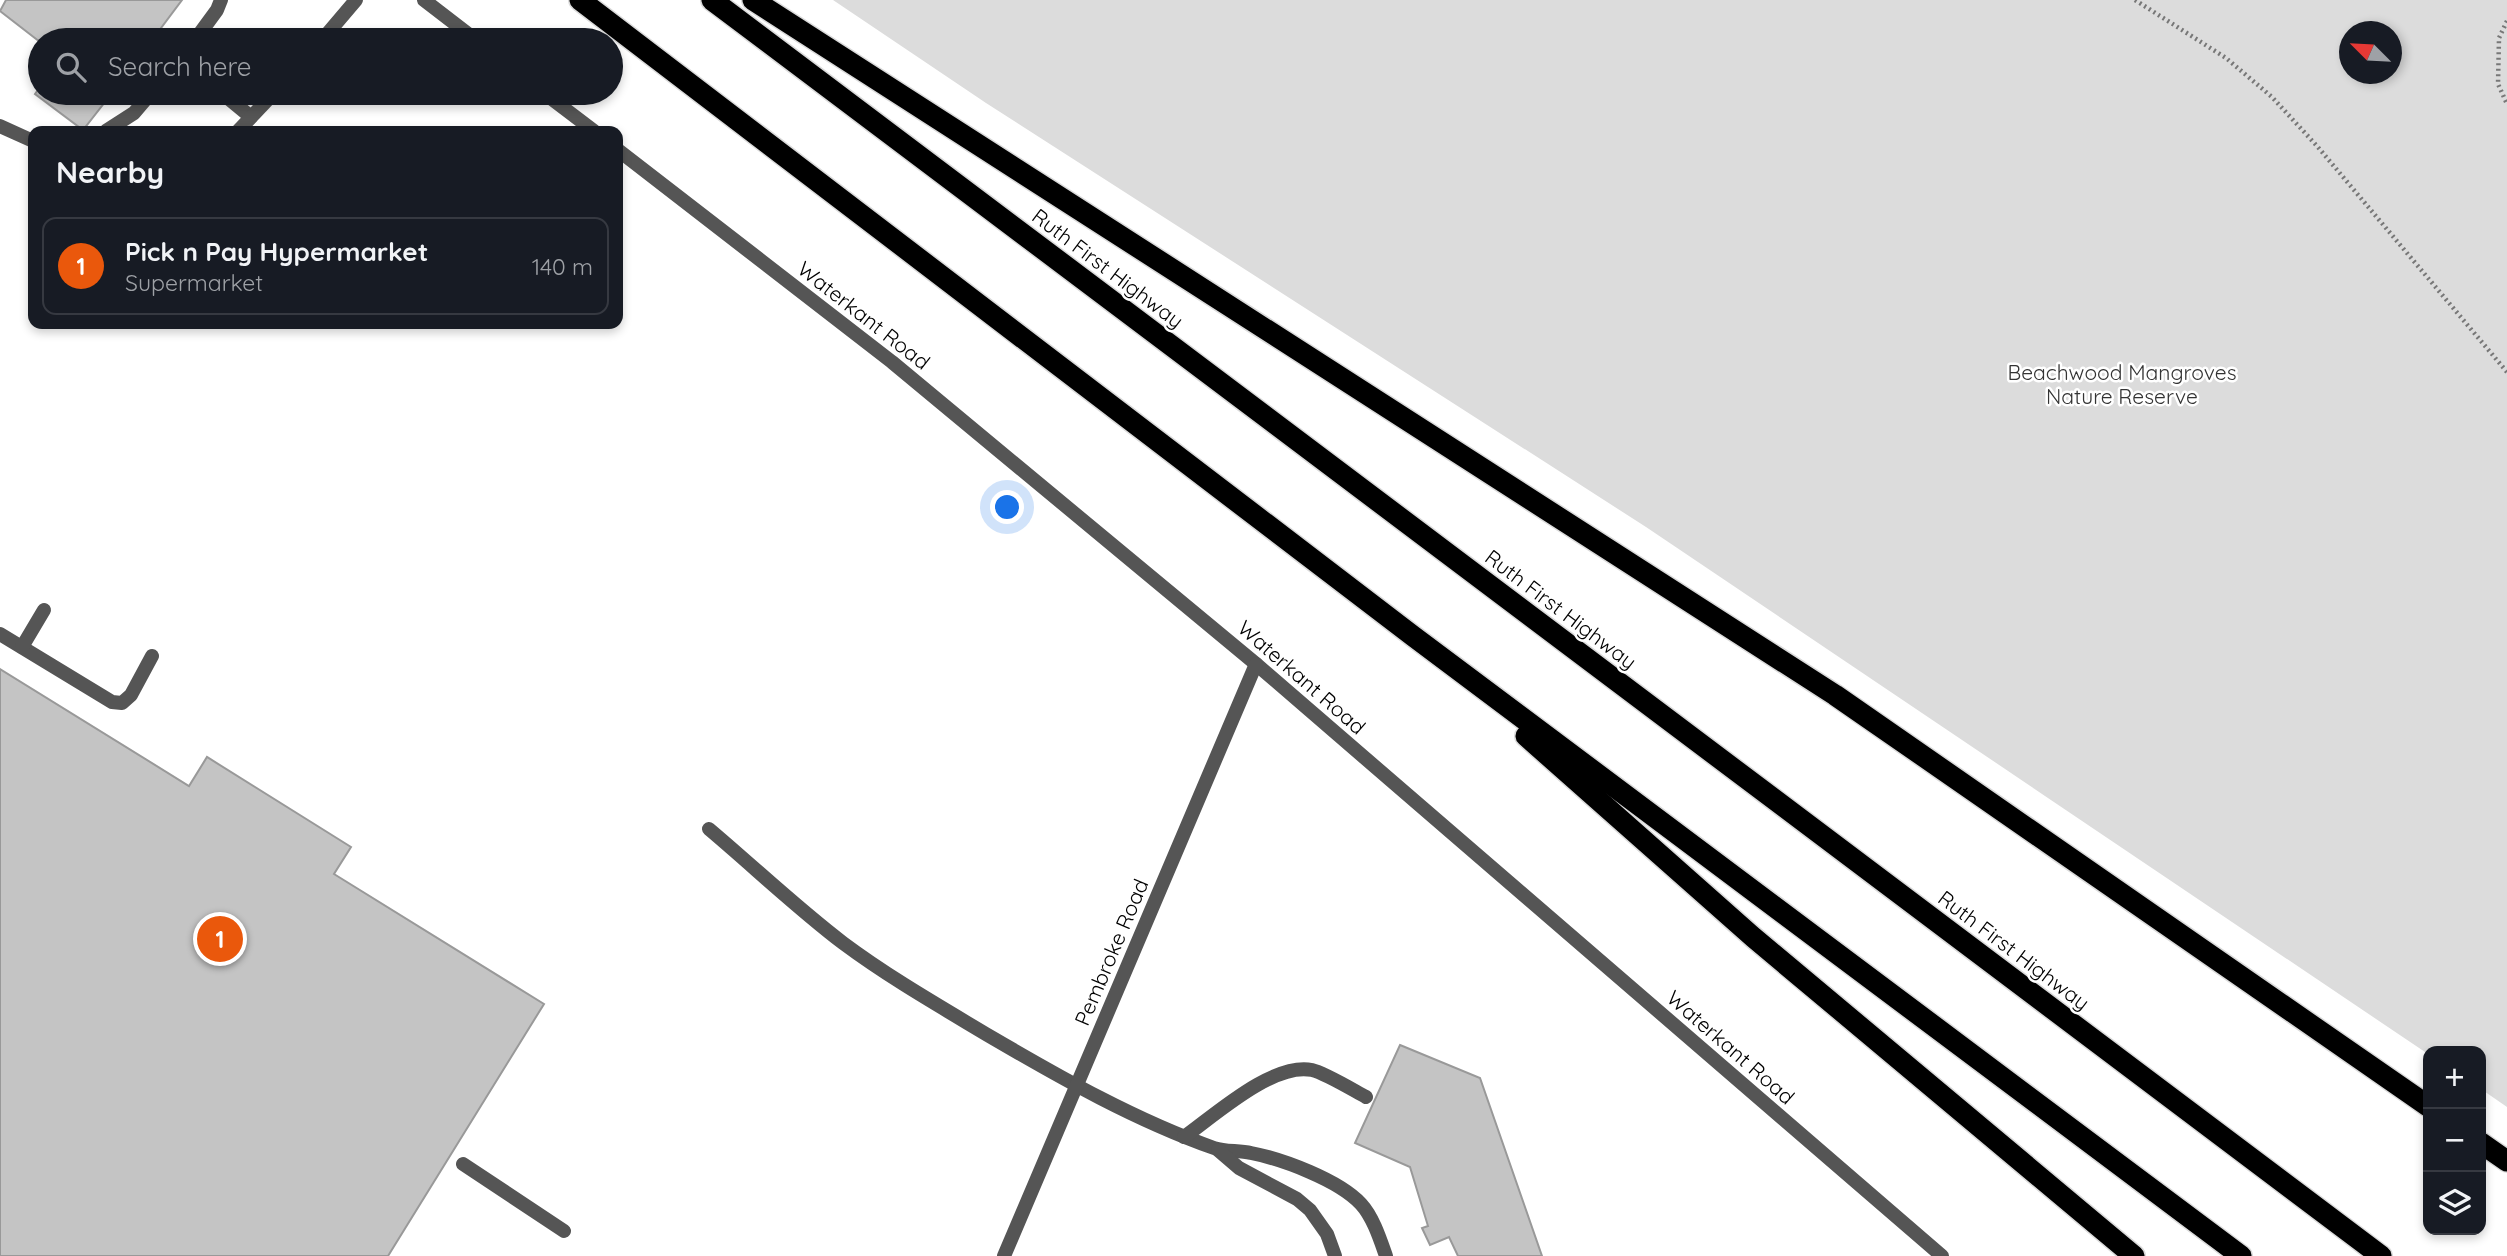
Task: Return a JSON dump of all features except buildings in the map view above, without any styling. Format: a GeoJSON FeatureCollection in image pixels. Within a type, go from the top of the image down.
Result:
{"type":"FeatureCollection","features":[{"type":"Feature","properties":{"kind":"highway"},"geometry":{"type":"LineString","coordinates":[[580,0],[617,28]]}},
{"type":"Feature","properties":{"kind":"highway","name":"Ruth First Highway"},"geometry":{"type":"LineString","coordinates":[[712,0],[2381,1256]]}},
{"type":"Feature","properties":{"kind":"highway"},"geometry":{"type":"LineString","coordinates":[[753,0],[1835,695],[2423,1103]]}},
{"type":"Feature","properties":{"kind":"highway"},"geometry":{"type":"LineString","coordinates":[[623,33],[1413,636],[2241,1256]]}},
{"type":"Feature","properties":{"kind":"highway"},"geometry":{"type":"LineString","coordinates":[[1413,636],[1753,937],[2134,1256]]}},
{"type":"Feature","properties":{"kind":"highway"},"geometry":{"type":"LineString","coordinates":[[2486,1146],[2507,1161]]}},
{"type":"Feature","properties":{"kind":"street"},"geometry":{"type":"LineString","coordinates":[[204,28],[218,10],[221,0]]}},
{"type":"Feature","properties":{"kind":"street"},"geometry":{"type":"LineString","coordinates":[[332,28],[356,0]]}},
{"type":"Feature","properties":{"kind":"street"},"geometry":{"type":"LineString","coordinates":[[424,0],[460,28]]}},
{"type":"Feature","properties":{"kind":"street"},"geometry":{"type":"LineString","coordinates":[[114,126],[134,113],[141,105]]}},
{"type":"Feature","properties":{"kind":"street"},"geometry":{"type":"LineString","coordinates":[[236,105],[251,117]]}},
{"type":"Feature","properties":{"kind":"street"},"geometry":{"type":"LineString","coordinates":[[243,126],[262,105]]}},
{"type":"Feature","properties":{"kind":"street"},"geometry":{"type":"LineString","coordinates":[[560,105],[587,126]]}},
{"type":"Feature","properties":{"kind":"street"},"geometry":{"type":"LineString","coordinates":[[0,126],[28,139]]}},
{"type":"Feature","properties":{"kind":"street","name":"Waterkant Road"},"geometry":{"type":"LineString","coordinates":[[623,154],[892,362],[1256,664],[1942,1256]]}},
{"type":"Feature","properties":{"kind":"street"},"geometry":{"type":"LineString","coordinates":[[22,647],[44,610]]}},
{"type":"Feature","properties":{"kind":"street"},"geometry":{"type":"LineString","coordinates":[[0,634],[112,702],[122,703],[131,695],[152,656]]}},
{"type":"Feature","properties":{"kind":"street","name":"Pembroke Road"},"geometry":{"type":"LineString","coordinates":[[1004,1256],[1256,664]]}},
{"type":"Feature","properties":{"kind":"street"},"geometry":{"type":"LineString","coordinates":[[709,829],[843,943],[922,996],[1076,1087],[1184,1137],[1218,1150],[1248,1152],[1272,1158],[1350,1194],[1362,1205],[1380,1237],[1386,1256]]}},
{"type":"Feature","properties":{"kind":"street"},"geometry":{"type":"LineString","coordinates":[[1184,1137],[1256,1086],[1283,1072],[1312,1070],[1366,1097]]}},
{"type":"Feature","properties":{"kind":"street"},"geometry":{"type":"LineString","coordinates":[[1218,1150],[1239,1168],[1297,1199],[1310,1210],[1327,1234],[1335,1256]]}},
{"type":"Feature","properties":{"kind":"street"},"geometry":{"type":"LineString","coordinates":[[463,1164],[564,1231]]}},
{"type":"Feature","properties":{"kind":"path"},"geometry":{"type":"LineString","coordinates":[[2135,0],[2226,58],[2272,97],[2318,146],[2507,372]]}},
{"type":"Feature","properties":{"kind":"path"},"geometry":{"type":"LineString","coordinates":[[2507,21],[2499,38],[2498,84],[2507,104]]}},
{"type":"Feature","properties":{"kind":"green space","name":"Beachwood Mangroves Nature Reserve"},"geometry":{"type":"Polygon","coordinates":[[[833,0],[2507,0],[2507,1107],[2486,1092],[2486,1046],[2423,1046],[2423,1051],[1646,527],[986,103],[833,0]]]}},
{"type":"Feature","properties":{"kind":"place","name":"Pick n Pay Hypermarket"},"geometry":{"type":"Point","coordinates":[220,939]}}]}
